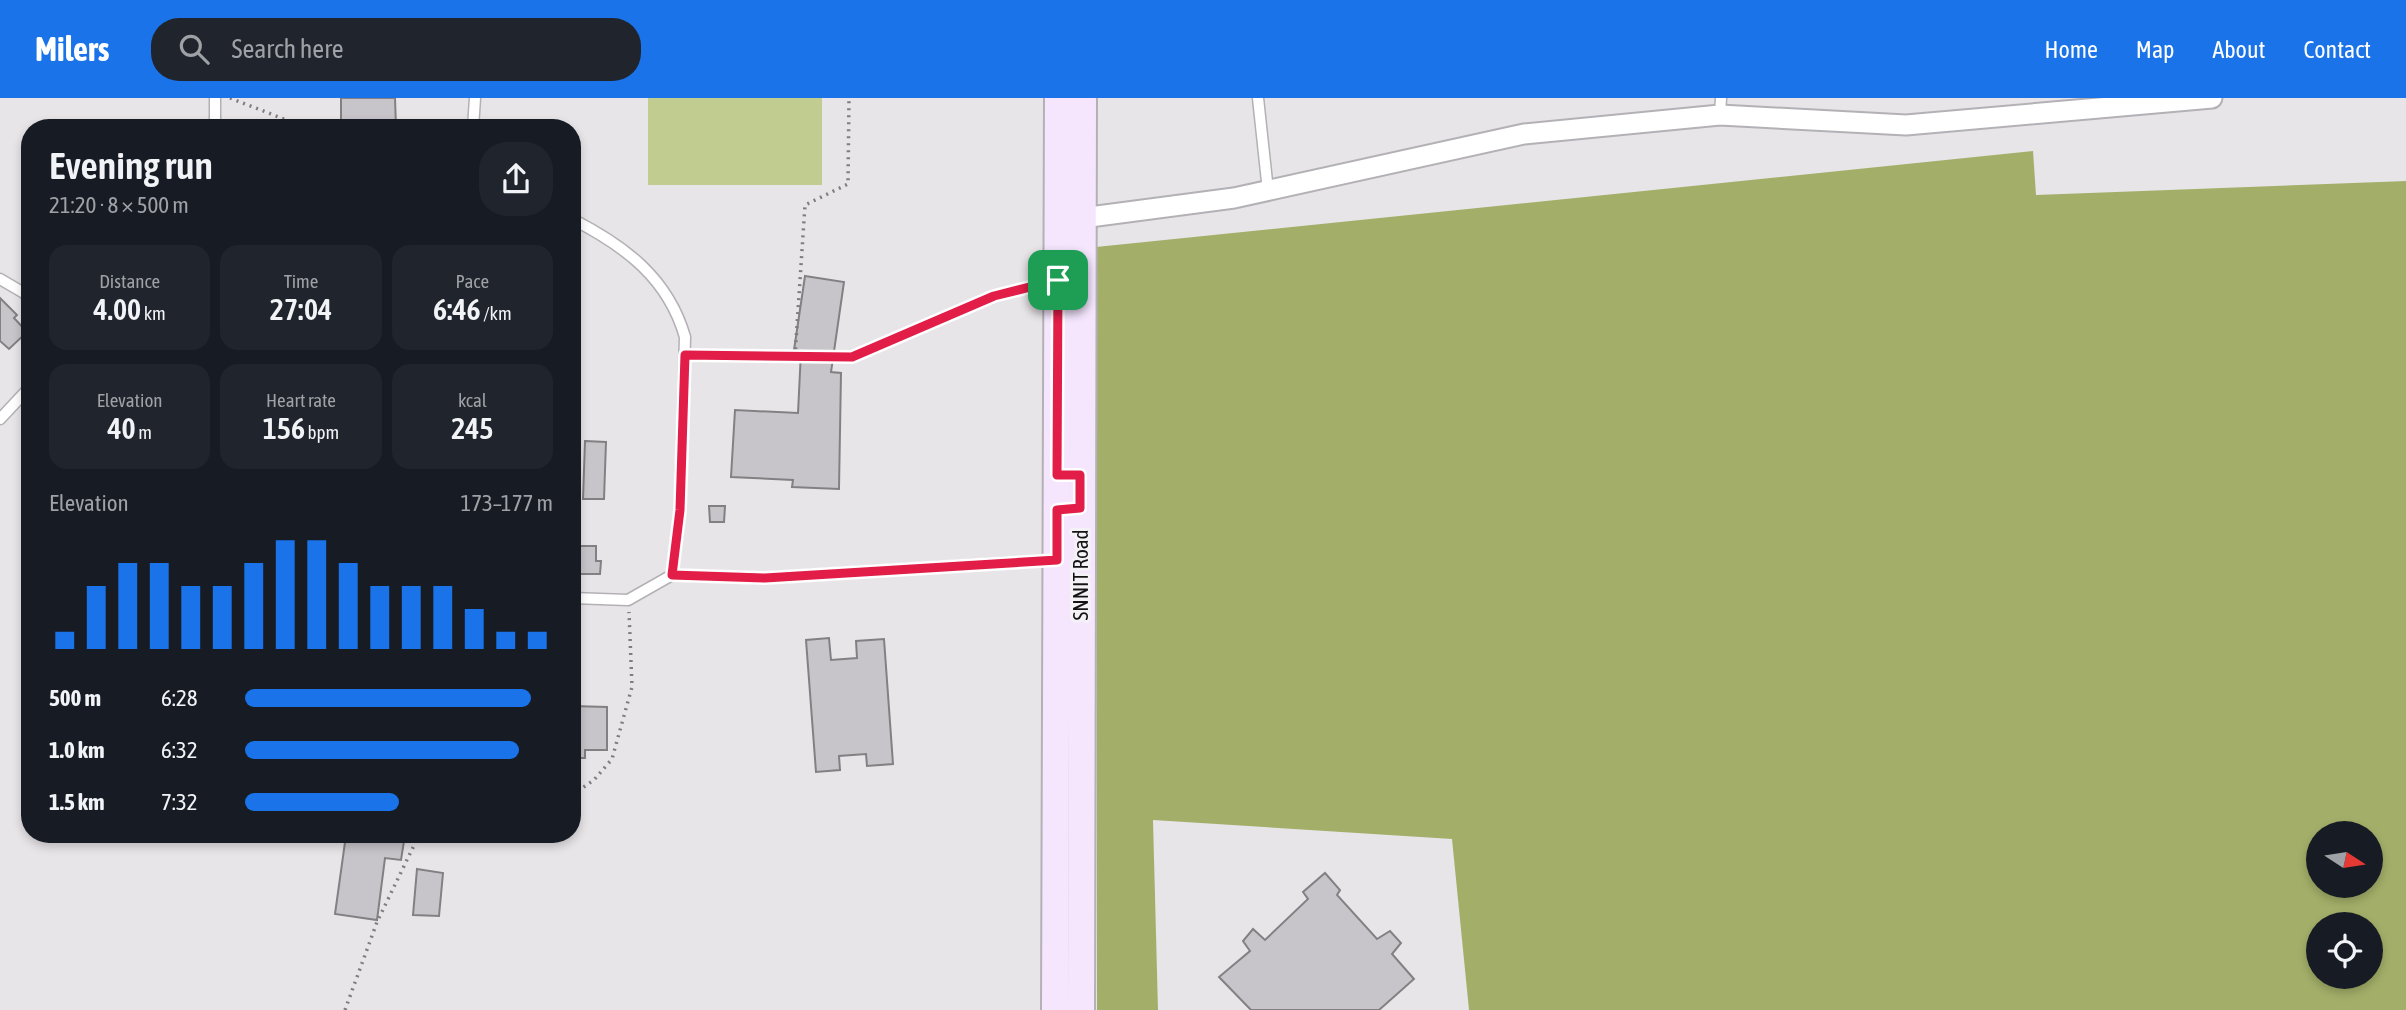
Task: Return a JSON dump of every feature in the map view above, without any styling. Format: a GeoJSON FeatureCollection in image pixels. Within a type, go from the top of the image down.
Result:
{"type":"FeatureCollection","features":[{"type":"Feature","properties":{"kind":"street","name":"SNNIT Road"},"geometry":{"type":"LineString","coordinates":[[1058,98],[1058,280],[1069,475]]}},
{"type":"Feature","properties":{"kind":"street","name":"SNNIT Road"},"geometry":{"type":"LineString","coordinates":[[1081,1010],[1069,475],[1082,218],[1083,98]]}},
{"type":"Feature","properties":{"kind":"street"},"geometry":{"type":"LineString","coordinates":[[1082,218],[1268,191],[1524,134],[1721,107],[1906,125],[2212,98]]}},
{"type":"Feature","properties":{"kind":"street","name":"SNNIT Road"},"geometry":{"type":"LineString","coordinates":[[1055,1010],[1057,560],[1069,509]]}},
{"type":"Feature","properties":{"kind":"lane"},"geometry":{"type":"LineString","coordinates":[[215,98],[215,119]]}},
{"type":"Feature","properties":{"kind":"lane"},"geometry":{"type":"LineString","coordinates":[[474,119],[475,98]]}},
{"type":"Feature","properties":{"kind":"lane"},"geometry":{"type":"LineString","coordinates":[[1258,98],[1268,191]]}},
{"type":"Feature","properties":{"kind":"lane"},"geometry":{"type":"LineString","coordinates":[[581,224],[632,255],[667,293],[678,312],[685,337],[680,510],[672,575]]}},
{"type":"Feature","properties":{"kind":"lane"},"geometry":{"type":"LineString","coordinates":[[0,279],[21,291]]}},
{"type":"Feature","properties":{"kind":"lane"},"geometry":{"type":"LineString","coordinates":[[0,419],[21,397]]}},
{"type":"Feature","properties":{"kind":"lane"},"geometry":{"type":"LineString","coordinates":[[581,597],[628,600],[672,575],[765,578],[1057,560]]}},
{"type":"Feature","properties":{"kind":"path"},"geometry":{"type":"LineString","coordinates":[[230,98],[284,119]]}},
{"type":"Feature","properties":{"kind":"path"},"geometry":{"type":"LineString","coordinates":[[795,356],[805,205],[848,184],[849,98]]}},
{"type":"Feature","properties":{"kind":"path"},"geometry":{"type":"LineString","coordinates":[[685,355],[852,357],[994,296],[1058,280]]}},
{"type":"Feature","properties":{"kind":"path"},"geometry":{"type":"LineString","coordinates":[[581,789],[594,780],[612,759],[632,687],[628,600]]}},
{"type":"Feature","properties":{"kind":"path"},"geometry":{"type":"LineString","coordinates":[[345,1010],[377,922],[415,843]]}},
{"type":"Feature","properties":{"kind":"green space"},"geometry":{"type":"Polygon","coordinates":[[[648,98],[822,98],[822,185],[648,185],[648,98]]]}},
{"type":"Feature","properties":{"kind":"green space"},"geometry":{"type":"Polygon","coordinates":[[[2033,151],[2036,195],[2406,181],[2406,1010],[1469,1010],[1452,839],[1153,820],[1158,1010],[1097,1010],[1096,247],[2033,151]]]}},
{"type":"Feature","properties":{"kind":"building"},"geometry":{"type":"Polygon","coordinates":[[[341,98],[395,98],[396,119],[341,119],[341,98]]]}},
{"type":"Feature","properties":{"kind":"building"},"geometry":{"type":"Polygon","coordinates":[[[805,276],[844,282],[831,372],[841,373],[839,489],[792,487],[793,480],[731,477],[735,410],[798,413],[801,351],[794,350],[805,276]]]}},
{"type":"Feature","properties":{"kind":"building"},"geometry":{"type":"Polygon","coordinates":[[[0,298],[17,315],[14,318],[21,326],[21,338],[9,349],[0,341],[0,298]]]}},
{"type":"Feature","properties":{"kind":"building"},"geometry":{"type":"Polygon","coordinates":[[[585,441],[606,442],[604,499],[583,499],[585,441]]]}},
{"type":"Feature","properties":{"kind":"building"},"geometry":{"type":"Polygon","coordinates":[[[709,506],[725,506],[724,522],[710,522],[709,506]]]}},
{"type":"Feature","properties":{"kind":"building"},"geometry":{"type":"Polygon","coordinates":[[[581,546],[596,546],[596,561],[601,561],[600,574],[581,574],[581,546]]]}},
{"type":"Feature","properties":{"kind":"building"},"geometry":{"type":"Polygon","coordinates":[[[829,638],[831,660],[857,658],[856,641],[884,639],[893,764],[867,766],[866,754],[839,756],[840,770],[816,772],[806,640],[829,638]]]}},
{"type":"Feature","properties":{"kind":"building"},"geometry":{"type":"Polygon","coordinates":[[[581,706],[607,707],[607,750],[585,750],[585,758],[581,758],[581,706]]]}},
{"type":"Feature","properties":{"kind":"building"},"geometry":{"type":"Polygon","coordinates":[[[345,843],[404,843],[401,860],[385,858],[377,920],[335,914],[345,843]]]}},
{"type":"Feature","properties":{"kind":"building"},"geometry":{"type":"Polygon","coordinates":[[[417,869],[443,873],[439,916],[413,915],[417,869]]]}},
{"type":"Feature","properties":{"kind":"building"},"geometry":{"type":"Polygon","coordinates":[[[1325,873],[1340,890],[1337,895],[1377,939],[1390,931],[1401,943],[1392,954],[1414,979],[1379,1010],[1251,1010],[1219,977],[1250,951],[1243,941],[1253,929],[1265,940],[1308,899],[1303,892],[1325,873]]]}},
{"type":"Feature","properties":{"kind":"route"},"geometry":{"type":"LineString","coordinates":[[1058,280],[1057,475],[1080,475],[1080,508],[1057,510],[1057,560],[765,578],[672,575],[680,510],[685,355],[852,357],[994,296],[1058,280]]}}]}
